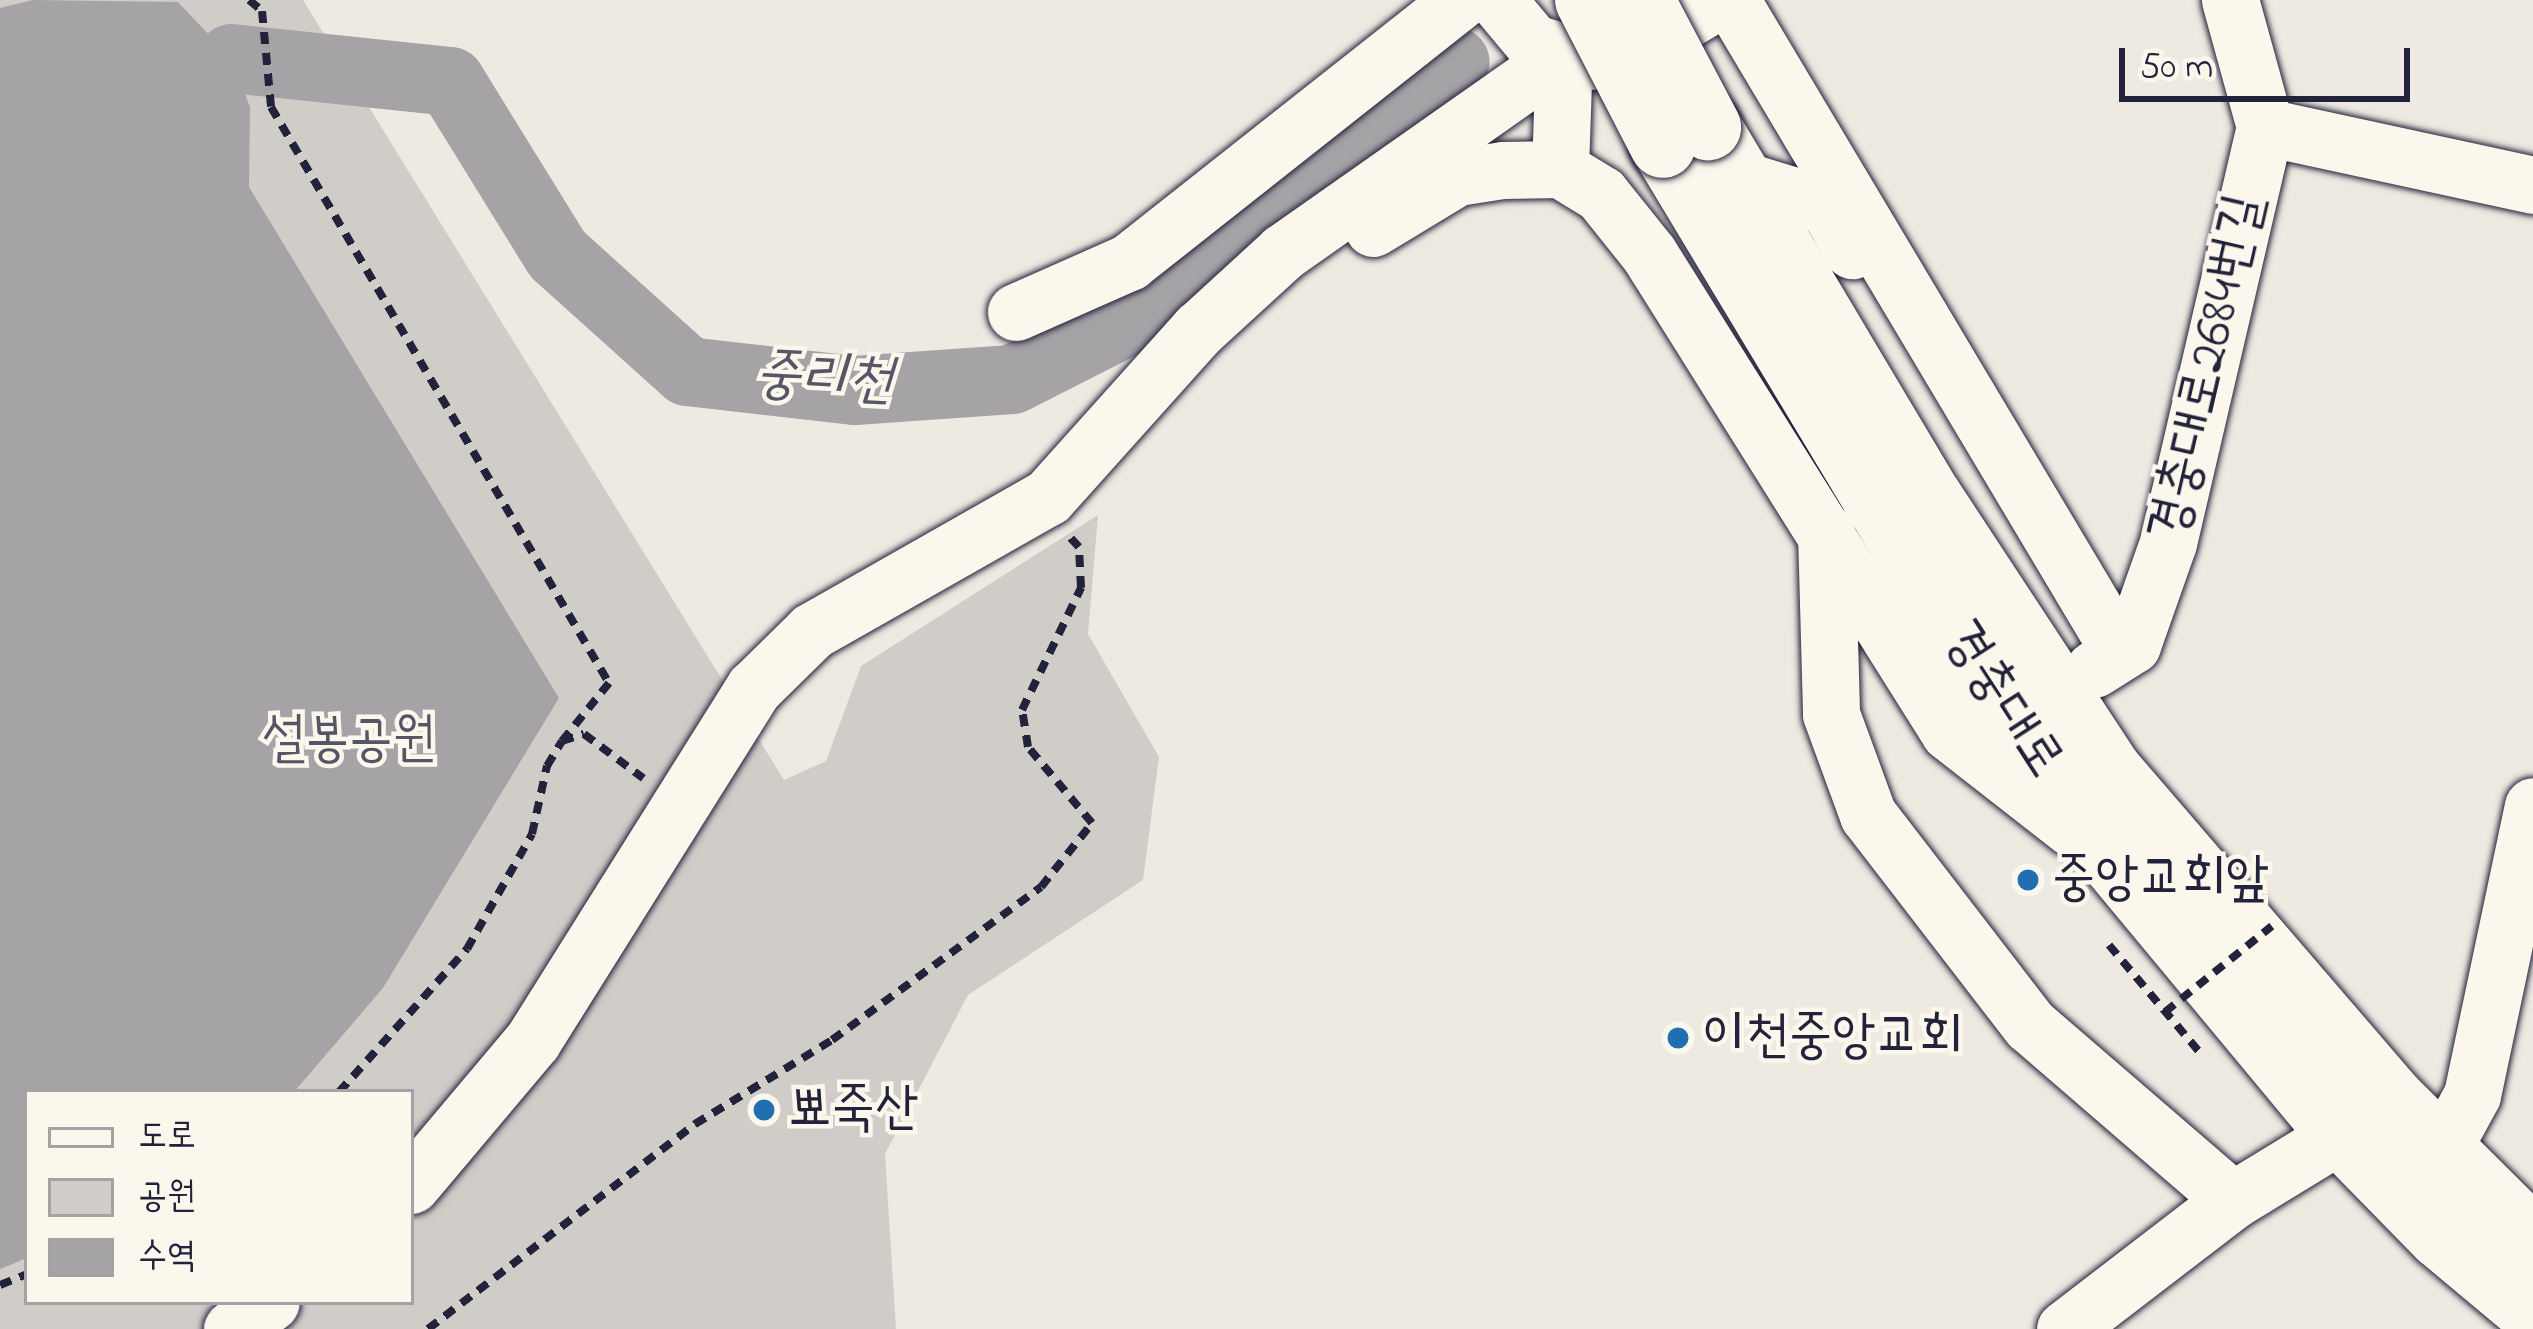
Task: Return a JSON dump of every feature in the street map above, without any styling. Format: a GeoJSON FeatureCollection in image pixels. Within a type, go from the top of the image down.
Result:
{"type":"FeatureCollection","features":[{"type":"Feature","properties":{"kind":"main road","name":"경충대로"},"geometry":{"type":"LineString","coordinates":[[1662,12],[1703,150],[2009,720],[2116,863],[2342,1134],[2441,1236],[2533,1313]]}},
{"type":"Feature","properties":{"kind":"main road","name":"경충대로"},"geometry":{"type":"LineString","coordinates":[[1571,38],[1703,150],[2088,672],[2171,847],[2442,1150],[2533,1240]]}},
{"type":"Feature","properties":{"kind":"street"},"geometry":{"type":"LineString","coordinates":[[1016,312],[1130,262],[1461,0]]}},
{"type":"Feature","properties":{"kind":"street"},"geometry":{"type":"LineString","coordinates":[[1497,0],[1533,43],[1571,38],[1598,61],[1662,12],[1719,0]]}},
{"type":"Feature","properties":{"kind":"street"},"geometry":{"type":"LineString","coordinates":[[1731,0],[2088,672]]}},
{"type":"Feature","properties":{"kind":"street","name":"경충대로2684번길"},"geometry":{"type":"LineString","coordinates":[[2088,672],[2132,645],[2168,543],[2265,128],[2230,0]]}},
{"type":"Feature","properties":{"kind":"street"},"geometry":{"type":"LineString","coordinates":[[1560,169],[1571,38]]}},
{"type":"Feature","properties":{"kind":"street"},"geometry":{"type":"LineString","coordinates":[[1043,500],[1199,329],[1282,252],[1571,38]]}},
{"type":"Feature","properties":{"kind":"street"},"geometry":{"type":"LineString","coordinates":[[2265,128],[2533,185]]}},
{"type":"Feature","properties":{"kind":"street"},"geometry":{"type":"LineString","coordinates":[[414,1182],[533,1040],[684,808],[754,688],[812,632],[1043,500],[1189,398],[1260,319],[1411,201],[1456,177],[1560,169],[1601,194],[1649,254],[1826,528],[1949,732],[2116,863]]}},
{"type":"Feature","properties":{"kind":"street"},"geometry":{"type":"LineString","coordinates":[[1826,528],[1832,714],[1868,815],[2030,1025],[2233,1200]]}},
{"type":"Feature","properties":{"kind":"street"},"geometry":{"type":"LineString","coordinates":[[2442,1150],[2472,1095],[2533,806]]}},
{"type":"Feature","properties":{"kind":"street"},"geometry":{"type":"LineString","coordinates":[[2065,1329],[2233,1200],[2342,1134]]}},
{"type":"Feature","properties":{"kind":"street"},"geometry":{"type":"LineString","coordinates":[[232,1329],[268,1305]]}},
{"type":"Feature","properties":{"kind":"path"},"geometry":{"type":"LineString","coordinates":[[249,0],[262,11],[271,107],[609,682],[547,766],[532,834],[467,949],[342,1089]]}},
{"type":"Feature","properties":{"kind":"path"},"geometry":{"type":"LineString","coordinates":[[428,1329],[694,1124],[832,1040],[1041,887],[1092,823],[1028,747],[1022,710],[1081,588],[1079,547],[1043,500]]}},
{"type":"Feature","properties":{"kind":"path"},"geometry":{"type":"LineString","coordinates":[[562,741],[584,734],[684,808]]}},
{"type":"Feature","properties":{"kind":"path"},"geometry":{"type":"LineString","coordinates":[[2165,1012],[2272,926]]}},
{"type":"Feature","properties":{"kind":"path"},"geometry":{"type":"LineString","coordinates":[[2110,945],[2216,1070]]}},
{"type":"Feature","properties":{"kind":"green space","name":"설봉공원"},"geometry":{"type":"Polygon","coordinates":[[[0,0],[303,0],[784,780],[826,761],[861,666],[1098,515],[1088,634],[1159,757],[1143,880],[968,995],[885,1154],[896,1329],[0,1329],[0,0]]]}},
{"type":"Feature","properties":{"kind":"water","name":"설봉공원"},"geometry":{"type":"Polygon","coordinates":[[[33,0],[178,2],[231,58],[250,107],[249,187],[559,698],[383,988],[297,1089],[24,1089],[24,1259],[0,1269],[0,8],[33,0]]]}},
{"type":"Feature","properties":{"kind":"waterway","name":"중리천"},"geometry":{"type":"LineString","coordinates":[[231,58],[450,81],[557,254],[687,371],[854,390],[1012,379],[1168,300],[1455,61]]}},
{"type":"Feature","properties":{"kind":"place","name":"중앙교회앞"},"geometry":{"type":"Point","coordinates":[2028,880]}},
{"type":"Feature","properties":{"kind":"place","name":"이천중앙교회"},"geometry":{"type":"Point","coordinates":[1678,1038]}},
{"type":"Feature","properties":{"kind":"place","name":"뾰죽산"},"geometry":{"type":"Point","coordinates":[764,1110]}}]}
